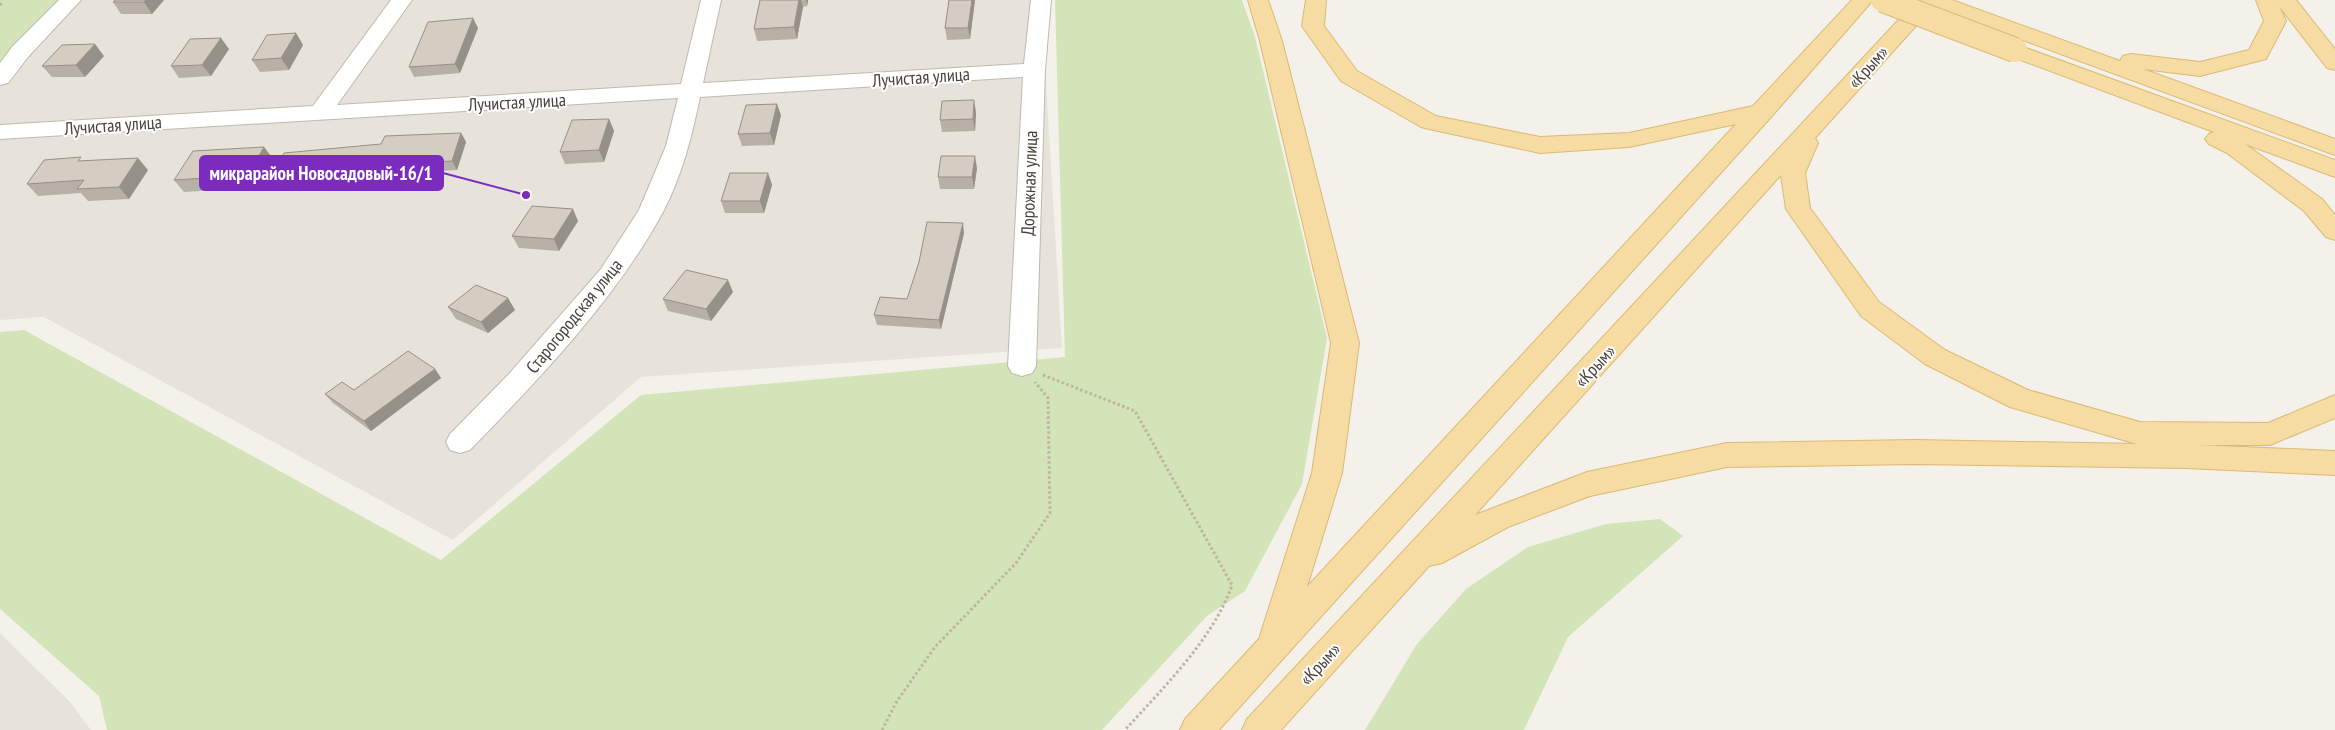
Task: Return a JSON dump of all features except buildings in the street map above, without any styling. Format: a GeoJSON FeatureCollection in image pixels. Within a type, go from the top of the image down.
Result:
{"type":"FeatureCollection","features":[{"type":"Feature","properties":{"kind":"main road"},"geometry":{"type":"LineString","coordinates":[[1258,0],[1271,41],[1345,343],[1327,473],[1272,650]]}},
{"type":"Feature","properties":{"kind":"main road"},"geometry":{"type":"LineString","coordinates":[[1316,0],[1313,26],[1349,76],[1429,122],[1540,146],[1629,140],[1764,111]]}},
{"type":"Feature","properties":{"kind":"main road"},"geometry":{"type":"LineString","coordinates":[[1197,730],[1764,111],[1863,0]]}},
{"type":"Feature","properties":{"kind":"main road"},"geometry":{"type":"LineString","coordinates":[[1883,0],[2021,42],[2121,60],[2200,69],[2258,54],[2274,21],[2266,0]]}},
{"type":"Feature","properties":{"kind":"main road","name":"«Крым»"},"geometry":{"type":"LineString","coordinates":[[1260,730],[1814,127],[1928,0]]}},
{"type":"Feature","properties":{"kind":"main road"},"geometry":{"type":"LineString","coordinates":[[1933,0],[2235,148],[2314,205],[2335,231]]}},
{"type":"Feature","properties":{"kind":"main road"},"geometry":{"type":"LineString","coordinates":[[2285,0],[2335,63]]}},
{"type":"Feature","properties":{"kind":"main road"},"geometry":{"type":"LineString","coordinates":[[2074,51],[2335,147]]}},
{"type":"Feature","properties":{"kind":"main road"},"geometry":{"type":"LineString","coordinates":[[2087,77],[2335,169]]}},
{"type":"Feature","properties":{"kind":"main road"},"geometry":{"type":"LineString","coordinates":[[1814,127],[1793,173],[1798,209],[1870,309],[1935,357],[2020,399],[2140,433],[2270,434],[2335,406]]}},
{"type":"Feature","properties":{"kind":"main road"},"geometry":{"type":"LineString","coordinates":[[1412,564],[1497,518],[1587,484],[1728,455],[1925,452],[2186,456],[2335,463]]}},
{"type":"Feature","properties":{"kind":"street"},"geometry":{"type":"LineString","coordinates":[[0,78],[20,52],[71,0]]}},
{"type":"Feature","properties":{"kind":"street"},"geometry":{"type":"LineString","coordinates":[[320,112],[381,26],[402,0]]}},
{"type":"Feature","properties":{"kind":"street","name":"Старогородская улица"},"geometry":{"type":"LineString","coordinates":[[460,442],[518,383],[610,275],[651,211],[678,146],[711,0]]}},
{"type":"Feature","properties":{"kind":"street","name":"Дорожная улица"},"geometry":{"type":"LineString","coordinates":[[1022,366],[1034,70],[1041,0]]}},
{"type":"Feature","properties":{"kind":"street","name":"Лучистая улица"},"geometry":{"type":"LineString","coordinates":[[0,132],[1034,70]]}},
{"type":"Feature","properties":{"kind":"path"},"geometry":{"type":"LineString","coordinates":[[0,4],[4,5]]}},
{"type":"Feature","properties":{"kind":"path"},"geometry":{"type":"LineString","coordinates":[[882,730],[897,701],[935,647],[1016,563],[1050,513],[1048,398],[1022,366]]}},
{"type":"Feature","properties":{"kind":"path"},"geometry":{"type":"LineString","coordinates":[[1022,366],[1135,411],[1232,585],[1231,594],[1207,630],[1125,730]]}},
{"type":"Feature","properties":{"kind":"shaded area"},"geometry":{"type":"Polygon","coordinates":[[[61,0],[1041,0],[1062,348],[641,377],[453,540],[44,317],[0,320],[0,72],[61,0]]]}},
{"type":"Feature","properties":{"kind":"shaded area"},"geometry":{"type":"Polygon","coordinates":[[[0,633],[70,702],[91,730],[0,730],[0,633]]]}},
{"type":"Feature","properties":{"kind":"green space"},"geometry":{"type":"Polygon","coordinates":[[[0,0],[61,0],[0,72],[0,0]]]}},
{"type":"Feature","properties":{"kind":"green space"},"geometry":{"type":"Polygon","coordinates":[[[1055,0],[1242,0],[1255,37],[1327,338],[1302,484],[1245,591],[1208,615],[1102,730],[107,730],[99,696],[0,609],[0,332],[24,330],[441,560],[641,395],[1065,357],[1055,0]]]}},
{"type":"Feature","properties":{"kind":"green space"},"geometry":{"type":"Polygon","coordinates":[[[1660,519],[1683,536],[1568,637],[1524,730],[1365,730],[1417,644],[1466,589],[1528,547],[1606,524],[1660,519]]]}},
{"type":"Feature","properties":{"kind":"place","name":"микрарайон Новосадовый-16/1"},"geometry":{"type":"Point","coordinates":[526,195]}}]}
